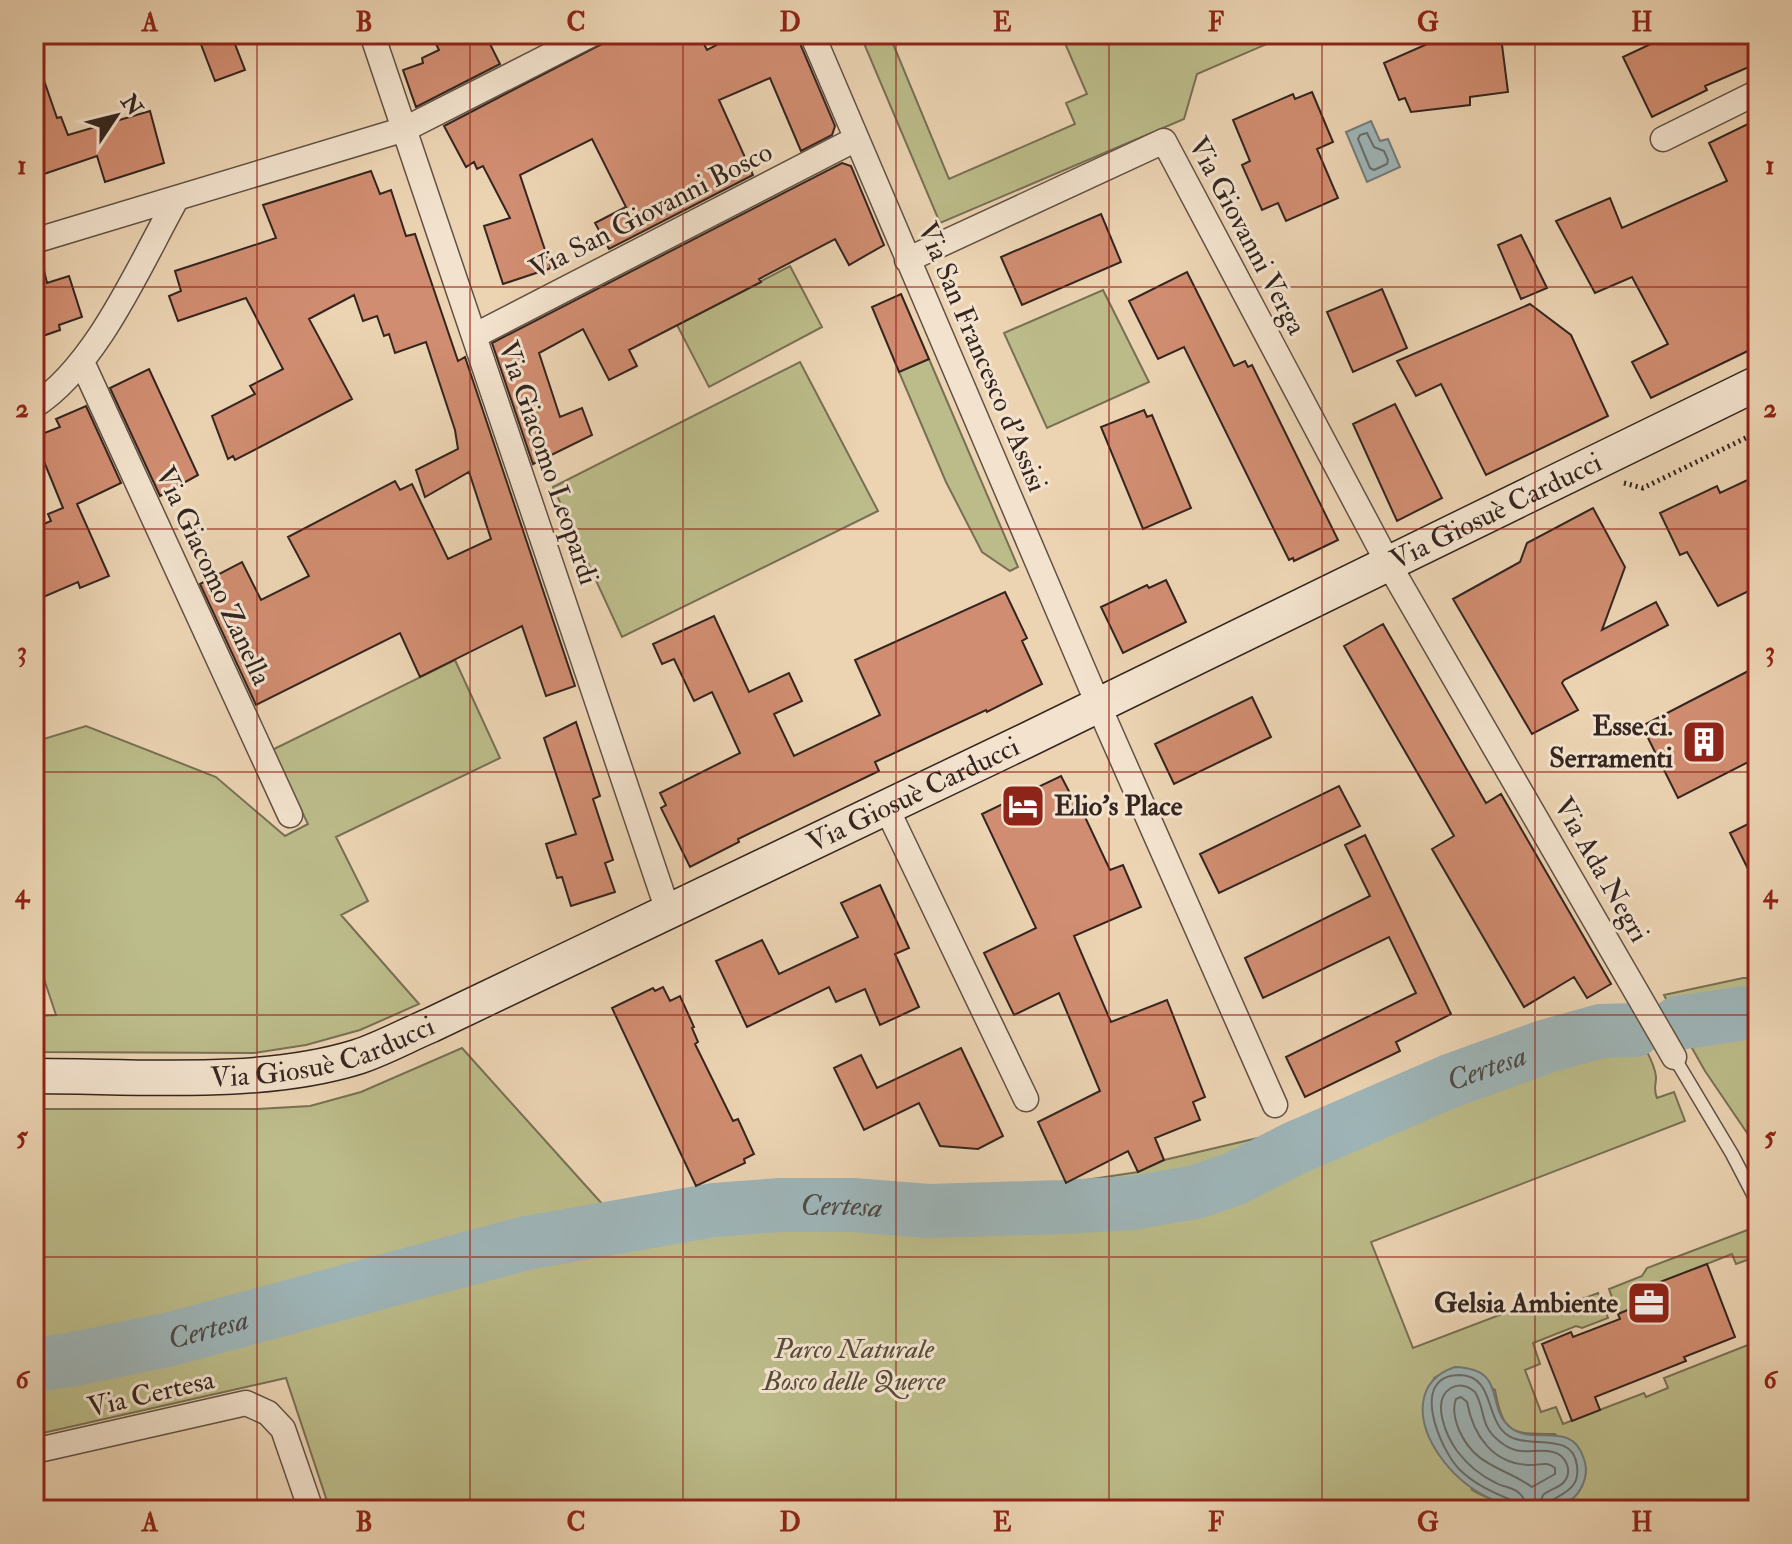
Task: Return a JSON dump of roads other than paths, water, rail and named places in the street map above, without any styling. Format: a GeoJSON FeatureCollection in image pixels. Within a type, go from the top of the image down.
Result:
{"type":"FeatureCollection","features":[{"type":"Feature","properties":{"kind":"street","name":"Via Giacomo Leopardi"},"geometry":{"type":"LineString","coordinates":[[372,34],[668,911]]}},
{"type":"Feature","properties":{"kind":"street"},"geometry":{"type":"LineString","coordinates":[[34,241],[405,129],[592,34]]}},
{"type":"Feature","properties":{"kind":"street","name":"Via San Francesco d'Assisi"},"geometry":{"type":"LineString","coordinates":[[812,34],[1098,703],[1275,1105]]}},
{"type":"Feature","properties":{"kind":"street"},"geometry":{"type":"LineString","coordinates":[[1663,139],[1758,92]]}},
{"type":"Feature","properties":{"kind":"street","name":"Via San Giovanni Bosco"},"geometry":{"type":"LineString","coordinates":[[474,336],[856,139]]}},
{"type":"Feature","properties":{"kind":"street","name":"Via Giovanni Verga"},"geometry":{"type":"LineString","coordinates":[[907,260],[1164,141],[1388,563]]}},
{"type":"Feature","properties":{"kind":"street"},"geometry":{"type":"LineString","coordinates":[[34,406],[53,394],[82,362],[177,198]]}},
{"type":"Feature","properties":{"kind":"street","name":"Via Giacomo Zanella"},"geometry":{"type":"LineString","coordinates":[[82,362],[290,815]]}},
{"type":"Feature","properties":{"kind":"street","name":"Via Giosuè Carducci"},"geometry":{"type":"LineString","coordinates":[[34,1076],[266,1075],[319,1067],[360,1056],[886,807],[1758,383]]}},
{"type":"Feature","properties":{"kind":"street","name":"Via Ada Negri"},"geometry":{"type":"LineString","coordinates":[[1388,563],[1674,1057]]}},
{"type":"Feature","properties":{"kind":"street"},"geometry":{"type":"LineString","coordinates":[[886,807],[1026,1099]]}},
{"type":"Feature","properties":{"kind":"street","name":"Via Certesa"},"geometry":{"type":"LineString","coordinates":[[34,1451],[246,1403],[268,1413],[283,1429],[311,1510]]}},
{"type":"Feature","properties":{"kind":"lane"},"geometry":{"type":"LineString","coordinates":[[1674,1057],[1758,1204]]}},
{"type":"Feature","properties":{"kind":"water"},"geometry":{"type":"Polygon","coordinates":[[[1371,121],[1380,141],[1388,139],[1400,167],[1367,182],[1346,132],[1371,121]]]}},
{"type":"Feature","properties":{"kind":"water"},"geometry":{"type":"Polygon","coordinates":[[[1455,1367],[1483,1374],[1493,1390],[1498,1410],[1511,1428],[1530,1435],[1562,1436],[1578,1447],[1585,1462],[1586,1474],[1579,1492],[1572,1499],[1552,1507],[1518,1508],[1487,1497],[1460,1478],[1439,1454],[1426,1428],[1423,1403],[1432,1382],[1455,1367]]]}},
{"type":"Feature","properties":{"kind":"waterway","name":"Certesa"},"geometry":{"type":"LineString","coordinates":[[1678,1023],[1758,1011]]}},
{"type":"Feature","properties":{"kind":"waterway","name":"Certesa"},"geometry":{"type":"LineString","coordinates":[[34,1365],[171,1339],[526,1243],[714,1210],[781,1205],[853,1205],[928,1211],[1063,1207],[1132,1203],[1196,1192],[1234,1179],[1295,1148],[1450,1081],[1547,1046],[1601,1031],[1635,1030]]}},
{"type":"Feature","properties":{"kind":"place","name":"Esse.ci. Serramenti"},"geometry":{"type":"Point","coordinates":[1704,742]}},
{"type":"Feature","properties":{"kind":"place","name":"Elio's Place"},"geometry":{"type":"Point","coordinates":[1023,806]}},
{"type":"Feature","properties":{"kind":"place","name":"Gelsia Ambiente"},"geometry":{"type":"Point","coordinates":[1649,1303]}},
{"type":"Feature","properties":{"kind":"park label","name":"Parco Naturale Bosco delle Querce"},"geometry":{"type":"Point","coordinates":[854,1365]}}]}
